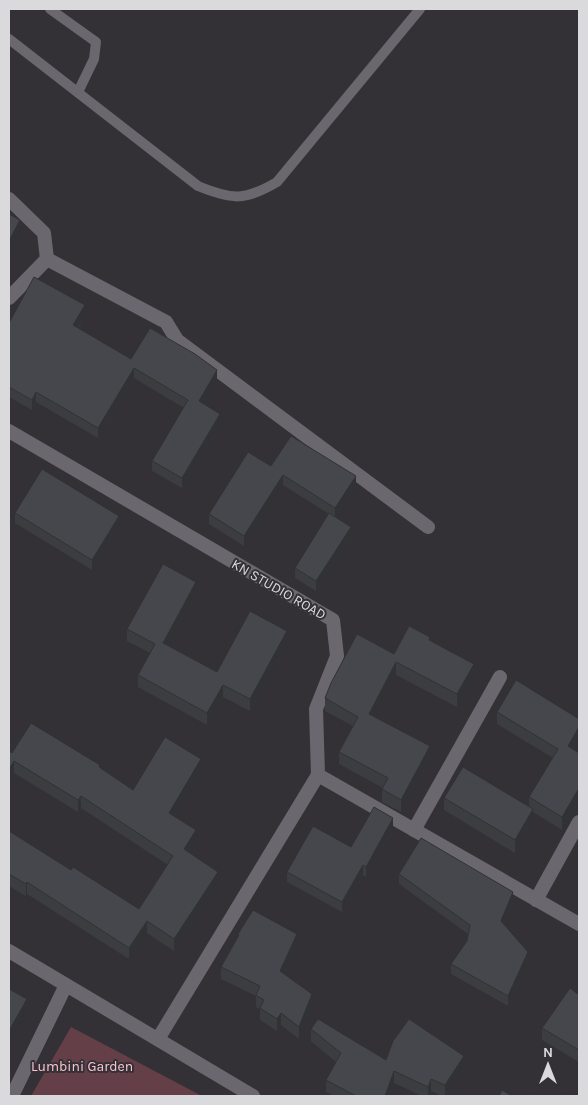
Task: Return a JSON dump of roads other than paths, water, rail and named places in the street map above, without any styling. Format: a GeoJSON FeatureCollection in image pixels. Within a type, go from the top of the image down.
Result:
{"type":"FeatureCollection","features":[{"type":"Feature","properties":{"kind":"street"},"geometry":{"type":"LineString","coordinates":[[9,199],[44,234],[47,259]]}},
{"type":"Feature","properties":{"kind":"street"},"geometry":{"type":"LineString","coordinates":[[9,298],[47,259]]}},
{"type":"Feature","properties":{"kind":"street"},"geometry":{"type":"LineString","coordinates":[[47,259],[166,322],[177,340],[428,527]]}},
{"type":"Feature","properties":{"kind":"street","name":"KN STUDIO ROAD"},"geometry":{"type":"LineString","coordinates":[[9,431],[333,620],[337,656],[316,709],[318,775]]}},
{"type":"Feature","properties":{"kind":"street"},"geometry":{"type":"LineString","coordinates":[[414,830],[500,677]]}},
{"type":"Feature","properties":{"kind":"street"},"geometry":{"type":"LineString","coordinates":[[158,1039],[318,775],[579,924]]}},
{"type":"Feature","properties":{"kind":"street"},"geometry":{"type":"LineString","coordinates":[[536,900],[579,822]]}},
{"type":"Feature","properties":{"kind":"street"},"geometry":{"type":"LineString","coordinates":[[9,951],[254,1096]]}},
{"type":"Feature","properties":{"kind":"street"},"geometry":{"type":"LineString","coordinates":[[12,1096],[66,985]]}},
{"type":"Feature","properties":{"kind":"lane"},"geometry":{"type":"LineString","coordinates":[[50,9],[96,42],[94,59],[78,92]]}},
{"type":"Feature","properties":{"kind":"lane"},"geometry":{"type":"LineString","coordinates":[[9,39],[198,186],[220,195],[242,197],[260,192],[277,182],[420,9]]}},
{"type":"Feature","properties":{"kind":"park label","name":"Lumbini Garden"},"geometry":{"type":"Point","coordinates":[82,1066]}}]}
